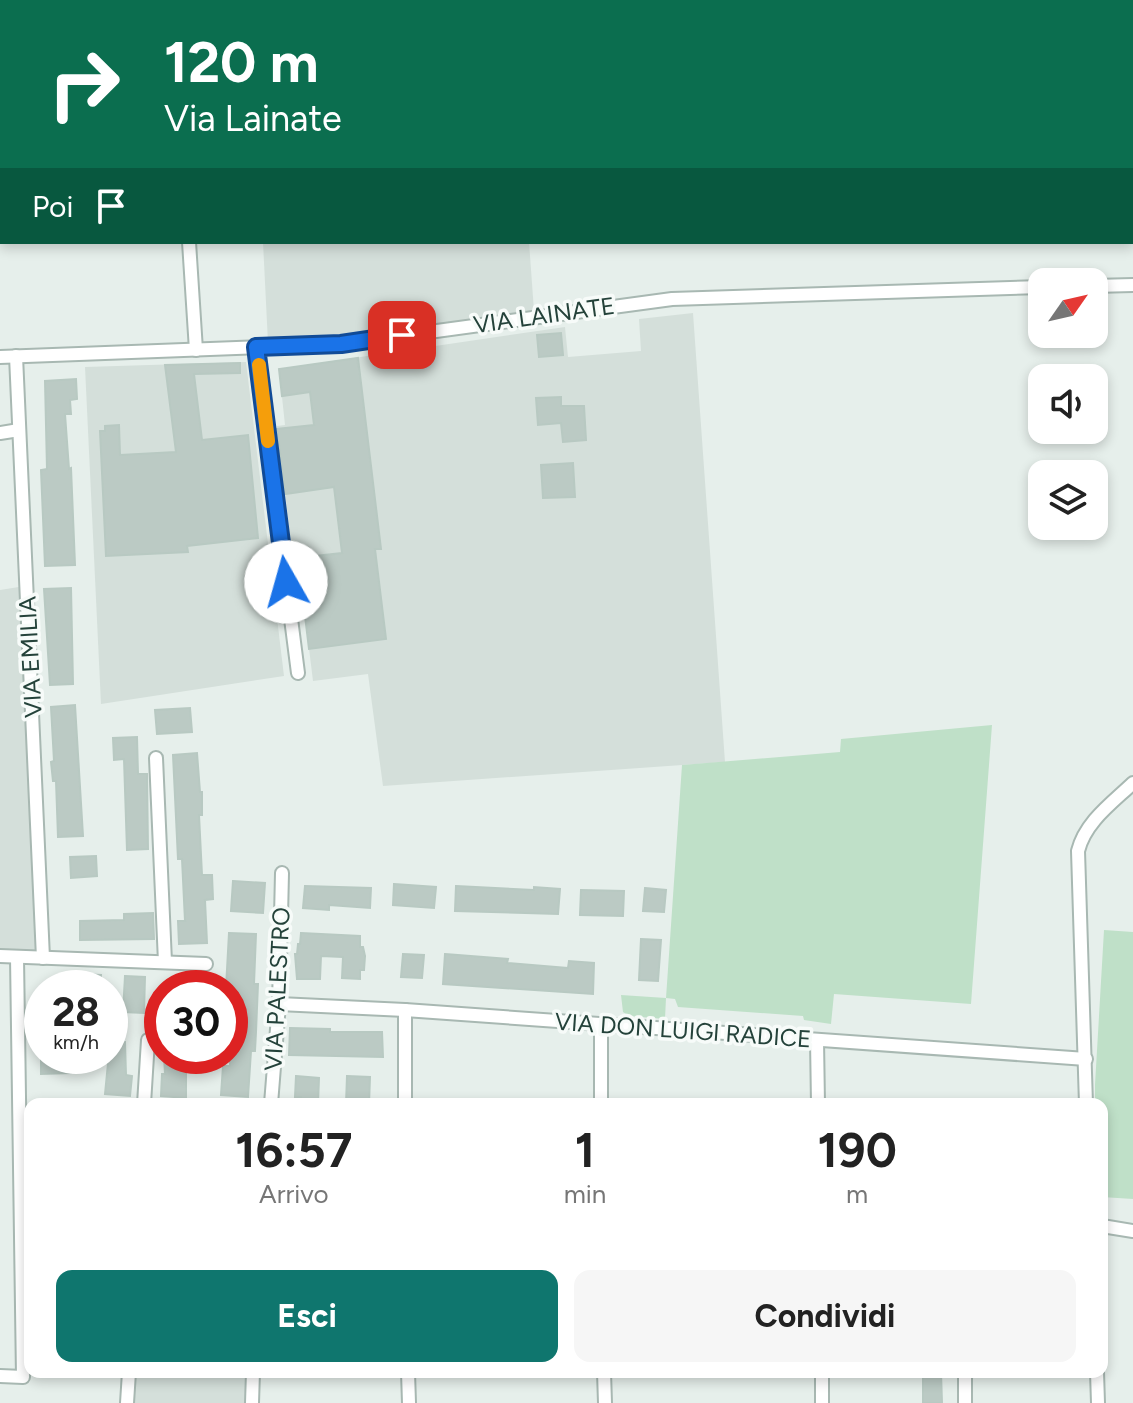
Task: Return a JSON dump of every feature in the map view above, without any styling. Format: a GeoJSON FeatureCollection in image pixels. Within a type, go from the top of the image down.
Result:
{"type":"FeatureCollection","features":[{"type":"Feature","properties":{"kind":"street"},"geometry":{"type":"LineString","coordinates":[[189,244],[196,350]]}},
{"type":"Feature","properties":{"kind":"street"},"geometry":{"type":"LineString","coordinates":[[1108,286],[1133,285]]}},
{"type":"Feature","properties":{"kind":"street","name":"VIA LAINATE"},"geometry":{"type":"LineString","coordinates":[[0,357],[341,344],[672,299],[1028,287]]}},
{"type":"Feature","properties":{"kind":"street"},"geometry":{"type":"LineString","coordinates":[[256,347],[298,673]]}},
{"type":"Feature","properties":{"kind":"street","name":"VIA EMILIA"},"geometry":{"type":"LineString","coordinates":[[16,356],[43,958]]}},
{"type":"Feature","properties":{"kind":"street"},"geometry":{"type":"LineString","coordinates":[[0,433],[19,430]]}},
{"type":"Feature","properties":{"kind":"street"},"geometry":{"type":"LineString","coordinates":[[156,758],[165,962]]}},
{"type":"Feature","properties":{"kind":"street"},"geometry":{"type":"LineString","coordinates":[[1086,1098],[1078,851],[1090,825],[1133,783]]}},
{"type":"Feature","properties":{"kind":"street","name":"VIA PALESTRO"},"geometry":{"type":"LineString","coordinates":[[271,1098],[279,1004],[282,873]]}},
{"type":"Feature","properties":{"kind":"street"},"geometry":{"type":"LineString","coordinates":[[0,956],[206,964]]}},
{"type":"Feature","properties":{"kind":"street"},"geometry":{"type":"LineString","coordinates":[[17,957],[24,1199]]}},
{"type":"Feature","properties":{"kind":"street","name":"VIA DON LUIGI RADICE"},"geometry":{"type":"LineString","coordinates":[[279,1004],[405,1010],[1086,1059]]}},
{"type":"Feature","properties":{"kind":"street"},"geometry":{"type":"LineString","coordinates":[[405,1010],[405,1098]]}},
{"type":"Feature","properties":{"kind":"street"},"geometry":{"type":"LineString","coordinates":[[601,1024],[601,1098]]}},
{"type":"Feature","properties":{"kind":"street"},"geometry":{"type":"LineString","coordinates":[[817,1040],[818,1098]]}},
{"type":"Feature","properties":{"kind":"street"},"geometry":{"type":"LineString","coordinates":[[144,1098],[146,1074]]}},
{"type":"Feature","properties":{"kind":"street"},"geometry":{"type":"LineString","coordinates":[[1108,1227],[1133,1231]]}},
{"type":"Feature","properties":{"kind":"street"},"geometry":{"type":"LineString","coordinates":[[0,1376],[23,1377],[24,1341]]}},
{"type":"Feature","properties":{"kind":"street"},"geometry":{"type":"LineString","coordinates":[[127,1403],[129,1378]]}},
{"type":"Feature","properties":{"kind":"street"},"geometry":{"type":"LineString","coordinates":[[252,1403],[253,1378]]}},
{"type":"Feature","properties":{"kind":"street"},"geometry":{"type":"LineString","coordinates":[[408,1378],[409,1403]]}},
{"type":"Feature","properties":{"kind":"street"},"geometry":{"type":"LineString","coordinates":[[604,1378],[605,1403]]}},
{"type":"Feature","properties":{"kind":"street"},"geometry":{"type":"LineString","coordinates":[[822,1378],[822,1403]]}},
{"type":"Feature","properties":{"kind":"street"},"geometry":{"type":"LineString","coordinates":[[965,1378],[965,1403]]}},
{"type":"Feature","properties":{"kind":"street"},"geometry":{"type":"LineString","coordinates":[[1097,1378],[1098,1403]]}},
{"type":"Feature","properties":{"kind":"shaded area"},"geometry":{"type":"Polygon","coordinates":[[[263,244],[529,244],[534,311],[341,340],[268,343],[263,244]]]}},
{"type":"Feature","properties":{"kind":"shaded area"},"geometry":{"type":"Polygon","coordinates":[[[693,313],[725,762],[383,786],[368,674],[313,681],[298,559],[293,559],[277,426],[285,425],[279,369],[565,327],[568,357],[641,351],[639,319],[693,313]]]}},
{"type":"Feature","properties":{"kind":"shaded area"},"geometry":{"type":"Polygon","coordinates":[[[246,362],[284,676],[101,704],[85,367],[246,362]]]}},
{"type":"Feature","properties":{"kind":"shaded area"},"geometry":{"type":"Polygon","coordinates":[[[25,586],[42,956],[0,955],[0,590],[25,586]]]}},
{"type":"Feature","properties":{"kind":"shaded area"},"geometry":{"type":"Polygon","coordinates":[[[134,1378],[249,1378],[248,1403],[132,1403],[134,1378]]]}},
{"type":"Feature","properties":{"kind":"green space"},"geometry":{"type":"Polygon","coordinates":[[[992,725],[971,1004],[834,994],[831,1024],[804,1020],[803,1016],[678,1007],[675,999],[666,998],[682,765],[840,752],[841,739],[992,725]]]}},
{"type":"Feature","properties":{"kind":"green space"},"geometry":{"type":"Polygon","coordinates":[[[1104,930],[1133,932],[1133,1199],[1108,1197],[1108,1098],[1095,1098],[1104,930]]]}},
{"type":"Feature","properties":{"kind":"green space"},"geometry":{"type":"Polygon","coordinates":[[[621,995],[666,998],[665,1019],[629,1016],[623,1012],[621,995]]]}},
{"type":"Feature","properties":{"kind":"building"},"geometry":{"type":"Polygon","coordinates":[[[561,333],[563,355],[539,357],[537,335],[561,333]]]}},
{"type":"Feature","properties":{"kind":"building"},"geometry":{"type":"Polygon","coordinates":[[[358,358],[381,549],[375,549],[386,639],[309,649],[298,558],[342,553],[334,487],[285,494],[277,429],[314,425],[310,392],[282,396],[279,369],[358,358]]]}},
{"type":"Feature","properties":{"kind":"building"},"geometry":{"type":"Polygon","coordinates":[[[240,363],[240,373],[194,374],[202,440],[248,435],[258,538],[187,546],[188,552],[106,556],[100,431],[105,431],[105,426],[119,425],[120,455],[176,452],[165,365],[240,363]]]}},
{"type":"Feature","properties":{"kind":"building"},"geometry":{"type":"Polygon","coordinates":[[[76,379],[77,399],[70,400],[71,414],[65,414],[71,468],[75,565],[45,566],[41,470],[47,469],[45,381],[76,379]]]}},
{"type":"Feature","properties":{"kind":"building"},"geometry":{"type":"Polygon","coordinates":[[[561,397],[561,406],[584,406],[586,440],[563,442],[561,423],[538,425],[536,398],[561,397]]]}},
{"type":"Feature","properties":{"kind":"building"},"geometry":{"type":"Polygon","coordinates":[[[573,463],[575,497],[543,498],[541,465],[573,463]]]}},
{"type":"Feature","properties":{"kind":"building"},"geometry":{"type":"Polygon","coordinates":[[[71,588],[73,684],[50,685],[44,589],[71,588]]]}},
{"type":"Feature","properties":{"kind":"building"},"geometry":{"type":"Polygon","coordinates":[[[75,705],[83,836],[58,837],[56,781],[53,781],[51,762],[54,761],[51,707],[75,705]]]}},
{"type":"Feature","properties":{"kind":"building"},"geometry":{"type":"Polygon","coordinates":[[[190,708],[192,732],[157,734],[155,710],[190,708]]]}},
{"type":"Feature","properties":{"kind":"building"},"geometry":{"type":"Polygon","coordinates":[[[137,737],[138,774],[147,774],[148,849],[127,850],[124,759],[114,760],[113,738],[137,737]]]}},
{"type":"Feature","properties":{"kind":"building"},"geometry":{"type":"Polygon","coordinates":[[[197,753],[202,792],[202,815],[199,815],[202,875],[212,875],[213,899],[205,900],[207,943],[179,944],[178,921],[185,921],[182,859],[178,859],[173,755],[197,753]]]}},
{"type":"Feature","properties":{"kind":"building"},"geometry":{"type":"Polygon","coordinates":[[[96,856],[97,876],[71,878],[70,857],[96,856]]]}},
{"type":"Feature","properties":{"kind":"building"},"geometry":{"type":"Polygon","coordinates":[[[233,881],[265,883],[263,913],[231,911],[233,881]]]}},
{"type":"Feature","properties":{"kind":"building"},"geometry":{"type":"Polygon","coordinates":[[[394,884],[436,887],[434,908],[393,905],[394,884]]]}},
{"type":"Feature","properties":{"kind":"building"},"geometry":{"type":"Polygon","coordinates":[[[305,886],[371,888],[370,908],[329,905],[329,910],[303,908],[305,886]]]}},
{"type":"Feature","properties":{"kind":"building"},"geometry":{"type":"Polygon","coordinates":[[[456,886],[560,889],[558,914],[455,911],[456,886]]]}},
{"type":"Feature","properties":{"kind":"building"},"geometry":{"type":"Polygon","coordinates":[[[645,888],[666,890],[664,912],[643,911],[645,888]]]}},
{"type":"Feature","properties":{"kind":"building"},"geometry":{"type":"Polygon","coordinates":[[[581,890],[624,891],[623,916],[580,915],[581,890]]]}},
{"type":"Feature","properties":{"kind":"building"},"geometry":{"type":"Polygon","coordinates":[[[153,913],[154,939],[80,940],[80,921],[124,920],[124,914],[153,913]]]}},
{"type":"Feature","properties":{"kind":"building"},"geometry":{"type":"Polygon","coordinates":[[[229,933],[256,934],[256,1032],[255,1051],[251,1051],[248,1097],[221,1095],[222,1074],[248,1074],[248,970],[227,970],[229,933]]]}},
{"type":"Feature","properties":{"kind":"building"},"geometry":{"type":"Polygon","coordinates":[[[301,933],[360,936],[360,947],[363,947],[365,956],[360,979],[342,978],[343,957],[321,956],[320,979],[297,979],[295,954],[301,933]]]}},
{"type":"Feature","properties":{"kind":"building"},"geometry":{"type":"Polygon","coordinates":[[[641,939],[661,940],[658,981],[639,980],[641,939]]]}},
{"type":"Feature","properties":{"kind":"building"},"geometry":{"type":"Polygon","coordinates":[[[403,954],[424,955],[422,978],[401,977],[403,954]]]}},
{"type":"Feature","properties":{"kind":"building"},"geometry":{"type":"Polygon","coordinates":[[[445,954],[568,968],[569,961],[594,963],[593,994],[443,984],[445,954]]]}},
{"type":"Feature","properties":{"kind":"building"},"geometry":{"type":"Polygon","coordinates":[[[128,976],[144,977],[144,1013],[128,1012],[128,976]]]}},
{"type":"Feature","properties":{"kind":"building"},"geometry":{"type":"Polygon","coordinates":[[[290,1028],[382,1032],[383,1057],[289,1055],[290,1028]]]}},
{"type":"Feature","properties":{"kind":"building"},"geometry":{"type":"Polygon","coordinates":[[[107,1074],[132,1076],[130,1096],[105,1094],[107,1074]]]}},
{"type":"Feature","properties":{"kind":"building"},"geometry":{"type":"Polygon","coordinates":[[[162,1074],[186,1074],[186,1098],[161,1096],[162,1074]]]}},
{"type":"Feature","properties":{"kind":"building"},"geometry":{"type":"Polygon","coordinates":[[[296,1076],[319,1078],[318,1098],[295,1097],[296,1076]]]}},
{"type":"Feature","properties":{"kind":"building"},"geometry":{"type":"Polygon","coordinates":[[[347,1076],[370,1077],[369,1098],[346,1098],[347,1076]]]}},
{"type":"Feature","properties":{"kind":"building"},"geometry":{"type":"Polygon","coordinates":[[[923,1378],[941,1378],[942,1403],[923,1403],[923,1378]]]}},
{"type":"Feature","properties":{"kind":"slow traffic"},"geometry":{"type":"LineString","coordinates":[[259,365],[268,441]]}},
{"type":"Feature","properties":{"kind":"route"},"geometry":{"type":"LineString","coordinates":[[286,582],[256,347],[341,344],[402,335]]}}]}
